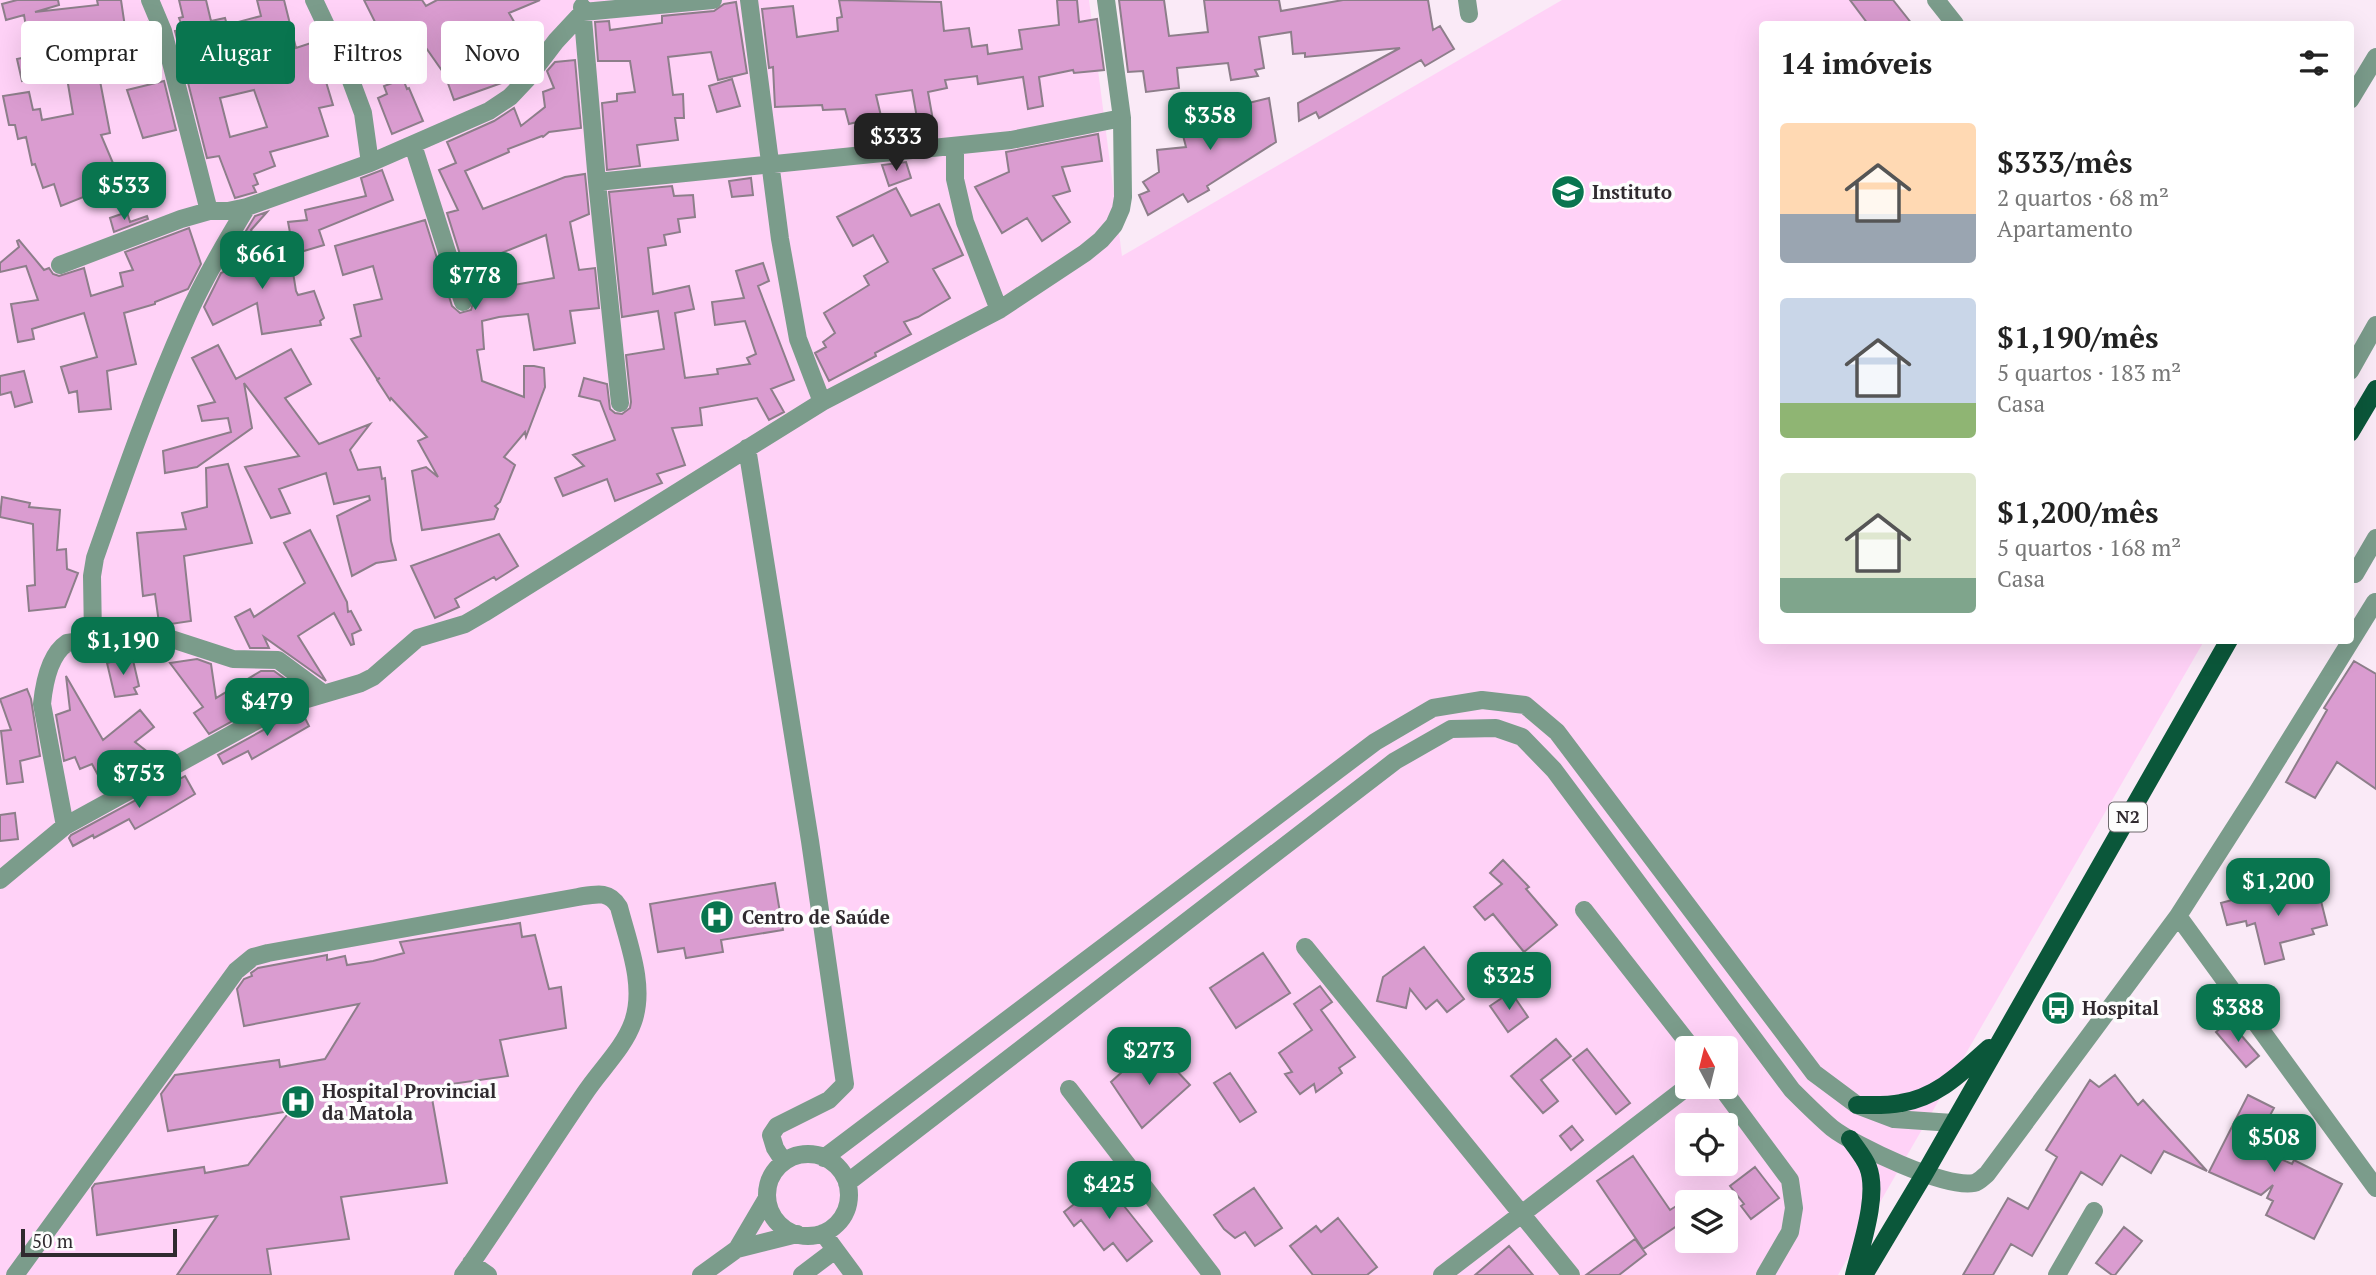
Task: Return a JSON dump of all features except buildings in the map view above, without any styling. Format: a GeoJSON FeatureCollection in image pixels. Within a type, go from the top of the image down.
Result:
{"type":"FeatureCollection","features":[{"type":"Feature","properties":{"kind":"main road"},"geometry":{"type":"LineString","coordinates":[[2354,426],[2376,389]]}},
{"type":"Feature","properties":{"kind":"main road","name":"N2"},"geometry":{"type":"LineString","coordinates":[[1864,1275],[2227,644]]}},
{"type":"Feature","properties":{"kind":"main road"},"geometry":{"type":"LineString","coordinates":[[1857,1105],[1899,1104],[1923,1098],[1950,1083],[2002,1037]]}},
{"type":"Feature","properties":{"kind":"main road"},"geometry":{"type":"LineString","coordinates":[[1850,1139],[1868,1166],[1871,1181],[1871,1197],[1854,1275]]}},
{"type":"Feature","properties":{"kind":"street"},"geometry":{"type":"LineString","coordinates":[[150,0],[163,31],[209,211]]}},
{"type":"Feature","properties":{"kind":"street"},"geometry":{"type":"LineString","coordinates":[[314,0],[347,70],[363,113],[370,163]]}},
{"type":"Feature","properties":{"kind":"street"},"geometry":{"type":"LineString","coordinates":[[60,265],[149,230],[209,211],[247,207],[370,163],[489,111],[510,97],[582,6],[713,0]]}},
{"type":"Feature","properties":{"kind":"street"},"geometry":{"type":"LineString","coordinates":[[749,0],[780,239],[798,339],[822,402]]}},
{"type":"Feature","properties":{"kind":"street"},"geometry":{"type":"LineString","coordinates":[[0,880],[65,826],[283,706],[354,686],[373,677],[418,638],[456,627],[484,613],[822,402],[999,310],[1086,253],[1114,225],[1123,197],[1122,118],[1106,0]]}},
{"type":"Feature","properties":{"kind":"street"},"geometry":{"type":"LineString","coordinates":[[1936,0],[1953,21]]}},
{"type":"Feature","properties":{"kind":"street"},"geometry":{"type":"LineString","coordinates":[[582,6],[620,403]]}},
{"type":"Feature","properties":{"kind":"street"},"geometry":{"type":"LineString","coordinates":[[2354,93],[2376,57]]}},
{"type":"Feature","properties":{"kind":"street"},"geometry":{"type":"LineString","coordinates":[[597,183],[1011,140],[1122,118]]}},
{"type":"Feature","properties":{"kind":"street"},"geometry":{"type":"LineString","coordinates":[[413,145],[463,302]]}},
{"type":"Feature","properties":{"kind":"street"},"geometry":{"type":"LineString","coordinates":[[955,146],[955,179],[965,222],[999,310]]}},
{"type":"Feature","properties":{"kind":"street"},"geometry":{"type":"LineString","coordinates":[[93,638],[92,576],[95,558],[139,431],[186,318],[214,262],[247,207]]}},
{"type":"Feature","properties":{"kind":"street"},"geometry":{"type":"LineString","coordinates":[[2354,364],[2376,325]]}},
{"type":"Feature","properties":{"kind":"street"},"geometry":{"type":"LineString","coordinates":[[747,448],[810,841],[845,1084],[830,1100],[777,1126],[771,1135],[784,1162]]}},
{"type":"Feature","properties":{"kind":"street"},"geometry":{"type":"LineString","coordinates":[[2354,570],[2376,538]]}},
{"type":"Feature","properties":{"kind":"street"},"geometry":{"type":"LineString","coordinates":[[2354,576],[2375,603],[2354,637]]}},
{"type":"Feature","properties":{"kind":"street"},"geometry":{"type":"LineString","coordinates":[[65,826],[43,704],[44,687],[59,648],[67,643],[144,632],[156,634],[233,659],[278,660],[324,695]]}},
{"type":"Feature","properties":{"kind":"street"},"geometry":{"type":"LineString","coordinates":[[847,1183],[1395,761],[1451,729],[1496,728],[1522,737],[1554,770],[1792,1090],[1833,1128],[1868,1151],[1925,1173],[1960,1183],[1976,1183],[1987,1174],[2178,916],[2350,644]]}},
{"type":"Feature","properties":{"kind":"street"},"geometry":{"type":"LineString","coordinates":[[824,1157],[1375,742],[1433,708],[1482,700],[1525,705],[1557,732],[1814,1073],[1857,1105],[1894,1119],[1953,1123]]}},
{"type":"Feature","properties":{"kind":"street"},"geometry":{"type":"LineString","coordinates":[[15,1275],[236,971],[253,957],[578,897],[608,894],[619,907],[637,980],[637,1003],[633,1021],[625,1038],[587,1089],[467,1269],[488,1275]]}},
{"type":"Feature","properties":{"kind":"street"},"geometry":{"type":"LineString","coordinates":[[1584,910],[1683,1036]]}},
{"type":"Feature","properties":{"kind":"street"},"geometry":{"type":"LineString","coordinates":[[2178,916],[2376,1188]]}},
{"type":"Feature","properties":{"kind":"street"},"geometry":{"type":"LineString","coordinates":[[1305,947],[1572,1275]]}},
{"type":"Feature","properties":{"kind":"street"},"geometry":{"type":"LineString","coordinates":[[1069,1089],[1212,1275]]}},
{"type":"Feature","properties":{"kind":"street"},"geometry":{"type":"LineString","coordinates":[[1442,1275],[1675,1096]]}},
{"type":"Feature","properties":{"kind":"street"},"geometry":{"type":"LineString","coordinates":[[1730,1099],[1790,1180],[1794,1208],[1790,1232],[1765,1275]]}},
{"type":"Feature","properties":{"kind":"street"},"geometry":{"type":"LineString","coordinates":[[810,1154],[824,1157],[842,1172],[849,1195],[842,1218],[833,1227],[810,1236],[797,1234],[776,1221],[767,1198],[768,1184],[784,1162],[810,1154]]}},
{"type":"Feature","properties":{"kind":"street"},"geometry":{"type":"LineString","coordinates":[[737,1249],[767,1198]]}},
{"type":"Feature","properties":{"kind":"street"},"geometry":{"type":"LineString","coordinates":[[2057,1275],[2094,1211]]}},
{"type":"Feature","properties":{"kind":"street"},"geometry":{"type":"LineString","coordinates":[[822,1233],[854,1275]]}},
{"type":"Feature","properties":{"kind":"street"},"geometry":{"type":"LineString","coordinates":[[701,1275],[737,1249],[797,1234]]}},
{"type":"Feature","properties":{"kind":"street"},"geometry":{"type":"LineString","coordinates":[[802,1275],[835,1250]]}},
{"type":"Feature","properties":{"kind":"shaded area"},"geometry":{"type":"Polygon","coordinates":[[[0,0],[1089,0],[1122,256],[1562,0],[1893,0],[1909,21],[1759,21],[1759,644],[2202,644],[1838,1275],[0,1275],[0,0]]]}},
{"type":"Feature","properties":{"kind":"place","name":"Instituto"},"geometry":{"type":"Point","coordinates":[1568,192]}},
{"type":"Feature","properties":{"kind":"place","name":"Centro de Saúde"},"geometry":{"type":"Point","coordinates":[717,917]}},
{"type":"Feature","properties":{"kind":"place","name":"Hospital"},"geometry":{"type":"Point","coordinates":[2058,1008]}},
{"type":"Feature","properties":{"kind":"place","name":"Hospital Provincial da Matola"},"geometry":{"type":"Point","coordinates":[298,1102]}}]}
